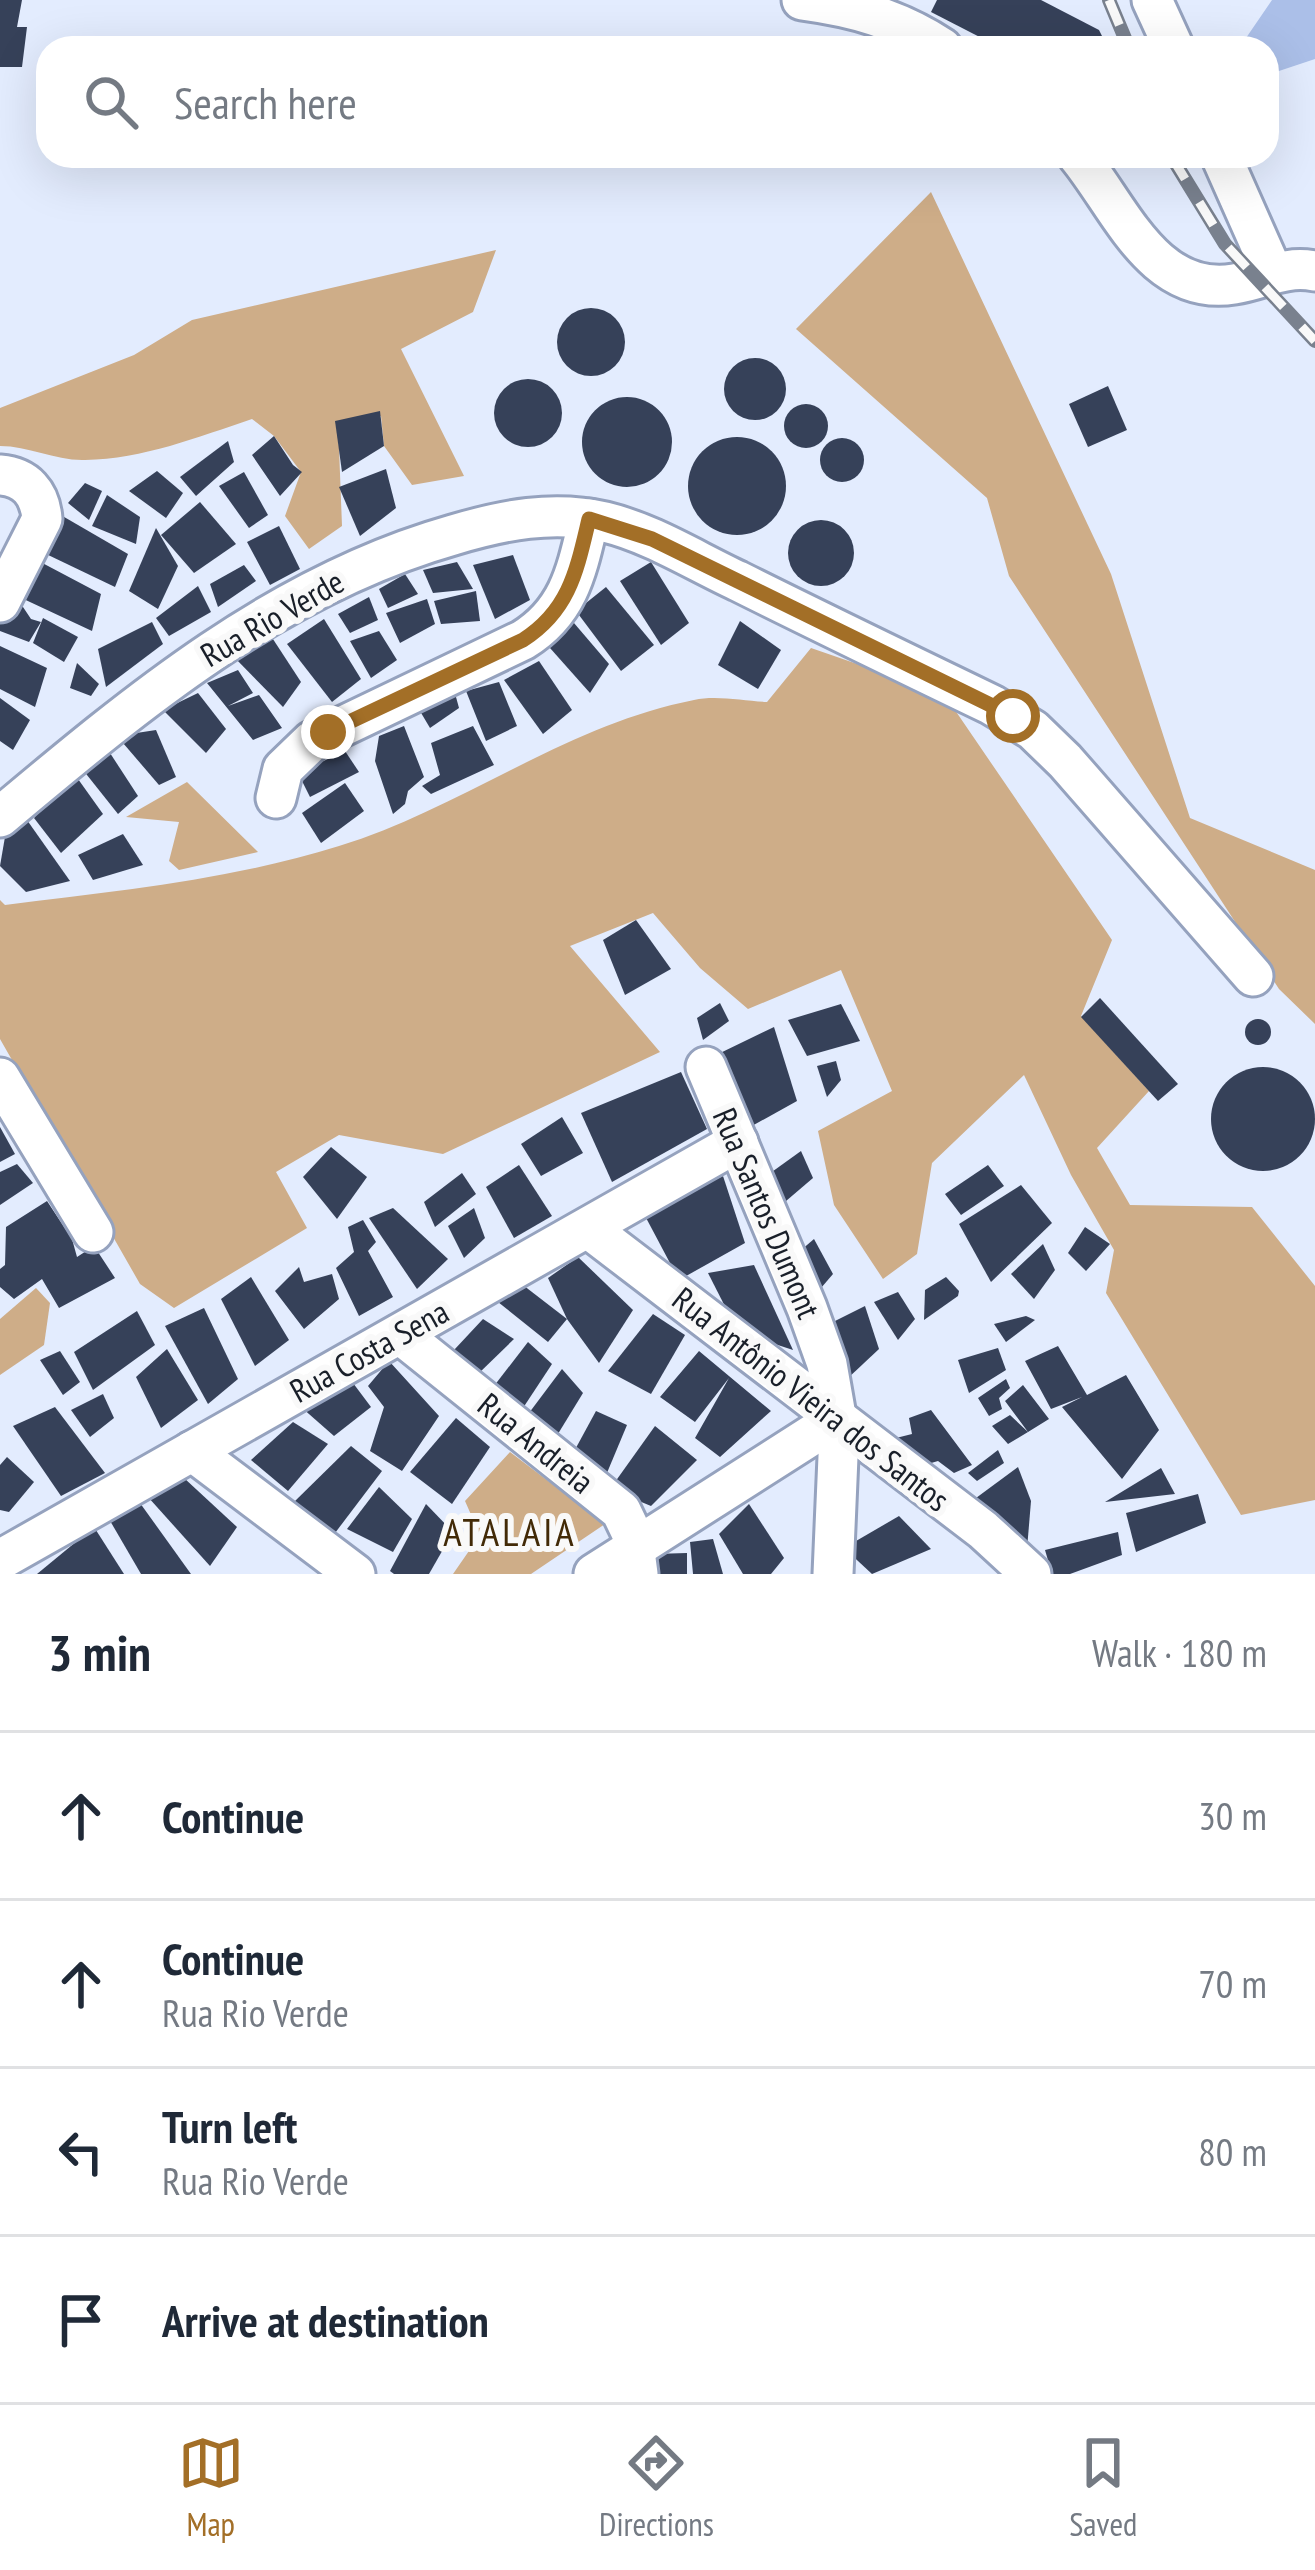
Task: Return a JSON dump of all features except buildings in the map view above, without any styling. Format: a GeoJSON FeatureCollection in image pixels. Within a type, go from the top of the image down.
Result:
{"type":"FeatureCollection","features":[{"type":"Feature","properties":{"kind":"street"},"geometry":{"type":"LineString","coordinates":[[802,0],[885,18],[919,36]]}},
{"type":"Feature","properties":{"kind":"street"},"geometry":{"type":"LineString","coordinates":[[1152,0],[1168,36]]}},
{"type":"Feature","properties":{"kind":"street"},"geometry":{"type":"LineString","coordinates":[[1086,168],[1142,248],[1183,279],[1218,286],[1291,268],[1315,271]]}},
{"type":"Feature","properties":{"kind":"street"},"geometry":{"type":"LineString","coordinates":[[1226,168],[1272,271]]}},
{"type":"Feature","properties":{"kind":"street"},"geometry":{"type":"LineString","coordinates":[[0,475],[26,482],[41,505],[42,519],[0,602]]}},
{"type":"Feature","properties":{"kind":"street","name":"Rua Rio Verde"},"geometry":{"type":"LineString","coordinates":[[0,817],[148,694],[298,598],[397,553],[477,528],[553,516],[589,519],[632,530],[1003,710],[1050,745],[1253,976]]}},
{"type":"Feature","properties":{"kind":"street"},"geometry":{"type":"LineString","coordinates":[[276,798],[283,769],[312,741],[523,640],[549,621],[569,593],[589,519]]}},
{"type":"Feature","properties":{"kind":"street","name":"Rua Santos Dumont"},"geometry":{"type":"LineString","coordinates":[[706,1067],[818,1335],[837,1419],[833,1574]]}},
{"type":"Feature","properties":{"kind":"street"},"geometry":{"type":"LineString","coordinates":[[0,1078],[93,1232]]}},
{"type":"Feature","properties":{"kind":"street","name":"Rua Costa Sena"},"geometry":{"type":"LineString","coordinates":[[0,1560],[739,1142]]}},
{"type":"Feature","properties":{"kind":"street","name":"Rua Antônio Vieira dos Santos"},"geometry":{"type":"LineString","coordinates":[[588,1228],[993,1538],[1031,1574]]}},
{"type":"Feature","properties":{"kind":"street","name":"Rua Andreia"},"geometry":{"type":"LineString","coordinates":[[400,1334],[609,1501],[629,1525],[636,1561]]}},
{"type":"Feature","properties":{"kind":"street"},"geometry":{"type":"LineString","coordinates":[[594,1574],[636,1561],[837,1419]]}},
{"type":"Feature","properties":{"kind":"street"},"geometry":{"type":"LineString","coordinates":[[192,1451],[355,1574]]}},
{"type":"Feature","properties":{"kind":"shaded area"},"geometry":{"type":"Polygon","coordinates":[[[931,192],[1111,574],[1190,818],[1315,870],[1315,1024],[1279,989],[1009,576],[987,498],[796,329],[931,192]]]}},
{"type":"Feature","properties":{"kind":"shaded area"},"geometry":{"type":"Polygon","coordinates":[[[496,250],[473,312],[401,349],[464,476],[412,485],[384,446],[381,416],[338,421],[342,526],[309,549],[285,516],[301,472],[274,436],[252,419],[170,446],[107,459],[74,460],[0,446],[0,408],[134,355],[192,320],[496,250]]]}},
{"type":"Feature","properties":{"kind":"shaded area"},"geometry":{"type":"Polygon","coordinates":[[[811,648],[944,694],[1112,940],[1081,1016],[1149,1091],[1097,1148],[1130,1205],[1252,1207],[1315,1286],[1315,1500],[1241,1515],[1106,1293],[1114,1250],[1071,1175],[1024,1075],[932,1163],[917,1254],[883,1279],[834,1205],[818,1131],[892,1091],[841,970],[748,1009],[700,968],[653,913],[570,946],[660,1052],[443,1154],[339,1135],[276,1172],[307,1228],[174,1308],[140,1284],[0,1039],[0,900],[5,905],[173,883],[257,868],[339,846],[647,712],[703,699],[767,702],[811,648]]]}},
{"type":"Feature","properties":{"kind":"shaded area"},"geometry":{"type":"Polygon","coordinates":[[[187,782],[258,852],[179,870],[169,861],[179,822],[126,817],[187,782]]]}},
{"type":"Feature","properties":{"kind":"shaded area"},"geometry":{"type":"Polygon","coordinates":[[[36,1288],[50,1303],[44,1345],[0,1375],[0,1319],[36,1288]]]}},
{"type":"Feature","properties":{"kind":"shaded area"},"geometry":{"type":"Polygon","coordinates":[[[510,1452],[605,1524],[531,1574],[453,1574],[480,1535],[465,1501],[510,1452]]]}},
{"type":"Feature","properties":{"kind":"water"},"geometry":{"type":"Polygon","coordinates":[[[1272,0],[1315,0],[1315,59],[1279,71],[1279,36],[1247,36],[1272,0]]]}},
{"type":"Feature","properties":{"kind":"railway"},"geometry":{"type":"LineString","coordinates":[[1109,0],[1124,36]]}},
{"type":"Feature","properties":{"kind":"railway"},"geometry":{"type":"LineString","coordinates":[[1178,168],[1225,244],[1315,341]]}},
{"type":"Feature","properties":{"kind":"district","name":"ATALAIA"},"geometry":{"type":"Point","coordinates":[510,1532]}},
{"type":"Feature","properties":{"kind":"route"},"geometry":{"type":"LineString","coordinates":[[328,732],[537,631],[569,593],[589,519],[652,539],[1013,716]]}}]}
